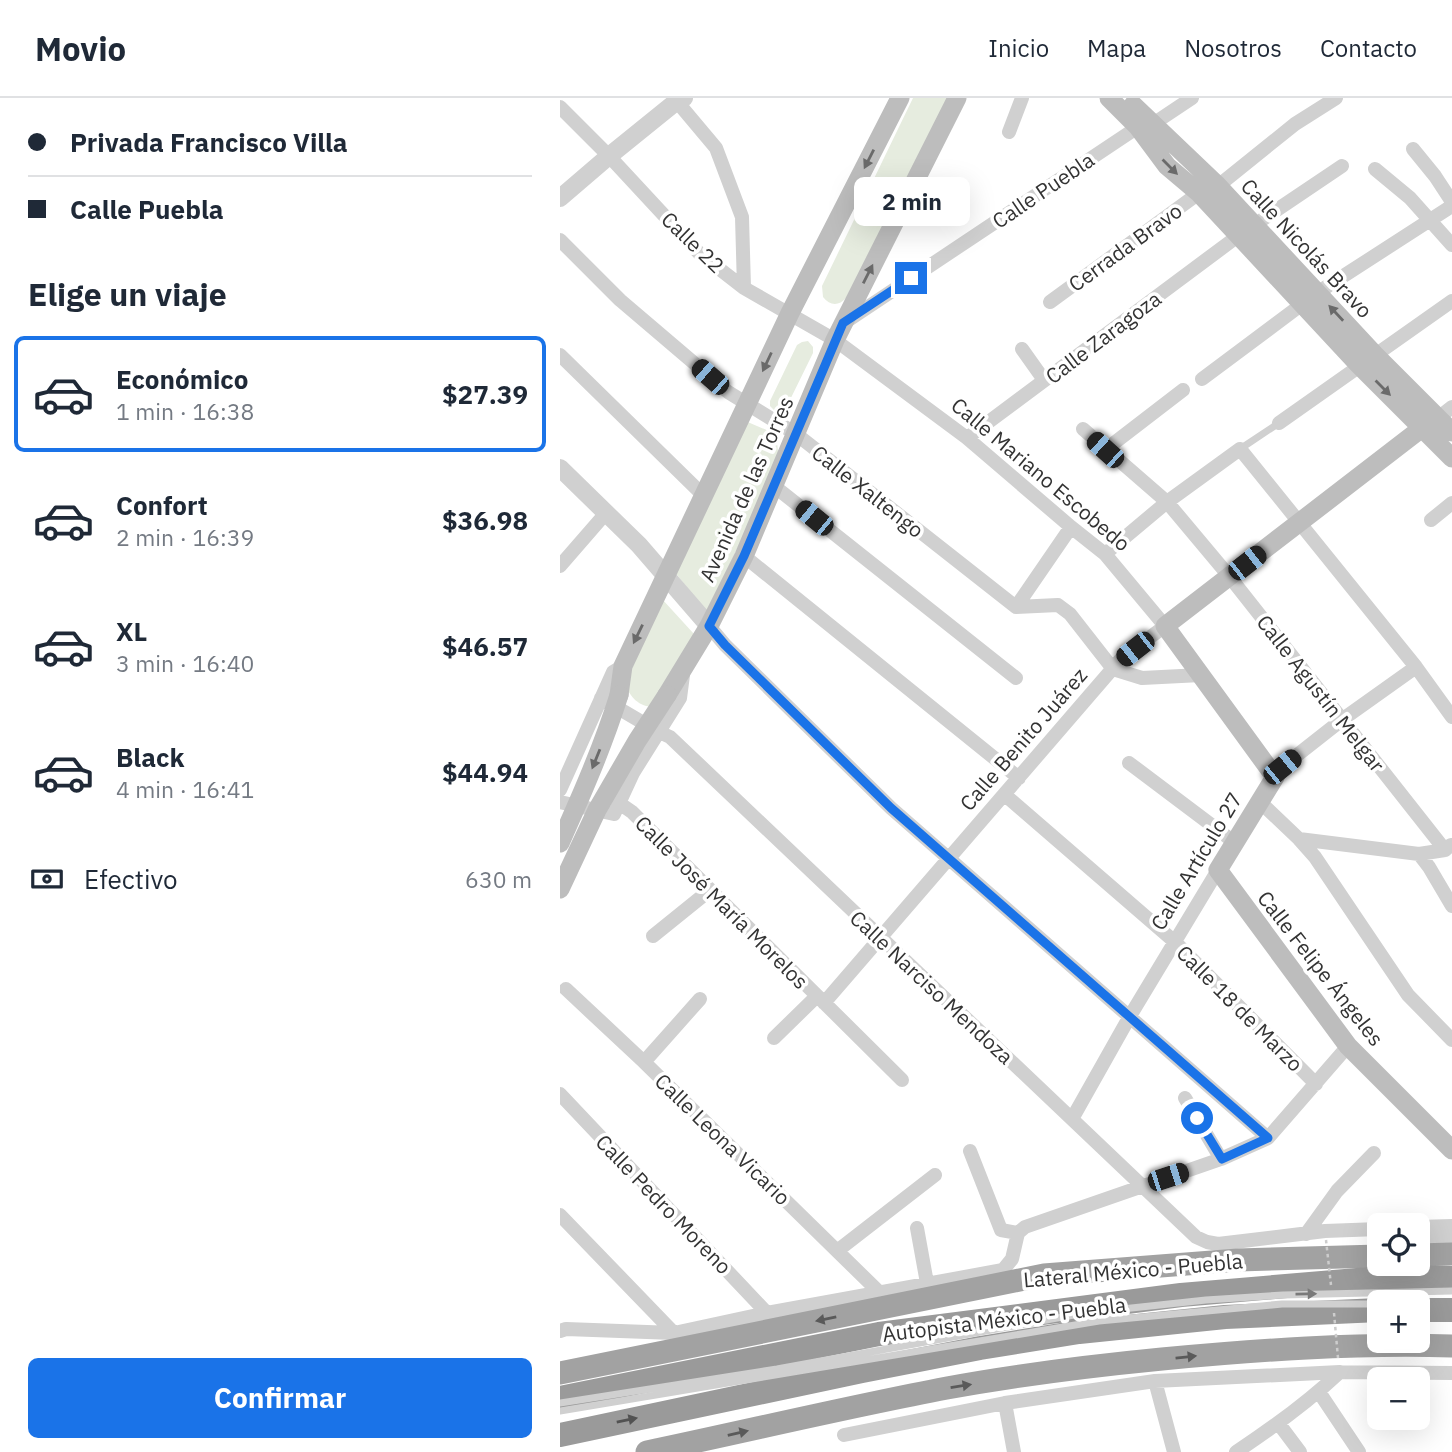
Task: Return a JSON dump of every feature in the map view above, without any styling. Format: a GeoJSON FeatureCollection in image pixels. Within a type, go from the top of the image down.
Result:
{"type":"FeatureCollection","features":[{"type":"Feature","properties":{"kind":"highway","name":"Lateral México - Puebla"},"geometry":{"type":"LineString","coordinates":[[560,1373],[1044,1275],[1206,1252],[1238,1260],[1367,1256]]}},
{"type":"Feature","properties":{"kind":"highway"},"geometry":{"type":"LineString","coordinates":[[1430,1255],[1452,1254]]}},
{"type":"Feature","properties":{"kind":"highway","name":"Autopista México - Puebla"},"geometry":{"type":"LineString","coordinates":[[560,1401],[879,1334],[1181,1296],[1392,1276],[1452,1278]]}},
{"type":"Feature","properties":{"kind":"highway"},"geometry":{"type":"LineString","coordinates":[[1430,1310],[1452,1310]]}},
{"type":"Feature","properties":{"kind":"highway","name":"Autopista México - Puebla"},"geometry":{"type":"LineString","coordinates":[[560,1435],[875,1368],[1079,1332],[1224,1317],[1367,1311]]}},
{"type":"Feature","properties":{"kind":"highway"},"geometry":{"type":"LineString","coordinates":[[648,1452],[870,1403],[1028,1375],[1243,1352],[1390,1345],[1452,1346]]}},
{"type":"Feature","properties":{"kind":"main road","name":"Avenida de las Torres"},"geometry":{"type":"LineString","coordinates":[[560,843],[604,741],[610,696],[623,666],[790,313],[900,98]]}},
{"type":"Feature","properties":{"kind":"main road","name":"Avenida de las Torres"},"geometry":{"type":"LineString","coordinates":[[560,889],[597,810],[709,626],[744,556],[839,331],[957,98]]}},
{"type":"Feature","properties":{"kind":"main road","name":"Calle Nicolás Bravo"},"geometry":{"type":"LineString","coordinates":[[1109,98],[1133,110],[1218,186],[1246,231]]}},
{"type":"Feature","properties":{"kind":"main road","name":"Calle Nicolás Bravo"},"geometry":{"type":"LineString","coordinates":[[1133,110],[1167,166],[1246,231],[1367,360],[1441,421],[1452,458]]}},
{"type":"Feature","properties":{"kind":"main road","name":"Calle Benito Juárez"},"geometry":{"type":"LineString","coordinates":[[1165,626],[1299,522],[1441,421]]}},
{"type":"Feature","properties":{"kind":"main road","name":"Calle Mariano Escobedo"},"geometry":{"type":"LineString","coordinates":[[1165,626],[1275,777]]}},
{"type":"Feature","properties":{"kind":"main road","name":"Calle Artículo 27"},"geometry":{"type":"LineString","coordinates":[[1217,870],[1275,777]]}},
{"type":"Feature","properties":{"kind":"main road","name":"Calle Felipe Ángeles"},"geometry":{"type":"LineString","coordinates":[[1217,870],[1348,1046],[1452,1150]]}},
{"type":"Feature","properties":{"kind":"street"},"geometry":{"type":"LineString","coordinates":[[1009,132],[1022,98]]}},
{"type":"Feature","properties":{"kind":"street"},"geometry":{"type":"LineString","coordinates":[[1102,98],[1133,110]]}},
{"type":"Feature","properties":{"kind":"street","name":"Calle Puebla"},"geometry":{"type":"LineString","coordinates":[[839,331],[1133,110],[1192,98]]}},
{"type":"Feature","properties":{"kind":"street"},"geometry":{"type":"LineString","coordinates":[[1199,193],[1218,186],[1295,124],[1336,98]]}},
{"type":"Feature","properties":{"kind":"street"},"geometry":{"type":"LineString","coordinates":[[560,198],[678,99],[716,148],[742,217],[744,288]]}},
{"type":"Feature","properties":{"kind":"street"},"geometry":{"type":"LineString","coordinates":[[560,107],[609,156]]}},
{"type":"Feature","properties":{"kind":"street"},"geometry":{"type":"LineString","coordinates":[[1309,298],[1452,204],[1435,176],[1413,149]]}},
{"type":"Feature","properties":{"kind":"street","name":"Calle 22"},"geometry":{"type":"LineString","coordinates":[[609,156],[699,253],[744,288],[790,313]]}},
{"type":"Feature","properties":{"kind":"street","name":"Calle Zaragoza"},"geometry":{"type":"LineString","coordinates":[[967,438],[1246,231],[1342,166]]}},
{"type":"Feature","properties":{"kind":"street"},"geometry":{"type":"LineString","coordinates":[[1375,169],[1410,198],[1452,245]]}},
{"type":"Feature","properties":{"kind":"street","name":"Cerrada Bravo"},"geometry":{"type":"LineString","coordinates":[[1050,302],[1199,193]]}},
{"type":"Feature","properties":{"kind":"street","name":"Calle Xaltengo"},"geometry":{"type":"LineString","coordinates":[[560,240],[620,300],[728,392],[796,434],[1016,607]]}},
{"type":"Feature","properties":{"kind":"street","name":"Calle Nicolás Bravo"},"geometry":{"type":"LineString","coordinates":[[1202,379],[1309,298]]}},
{"type":"Feature","properties":{"kind":"street"},"geometry":{"type":"LineString","coordinates":[[1279,423],[1452,301]]}},
{"type":"Feature","properties":{"kind":"street","name":"Calle Mariano Escobedo"},"geometry":{"type":"LineString","coordinates":[[790,313],[839,331],[1105,554],[1165,626]]}},
{"type":"Feature","properties":{"kind":"street"},"geometry":{"type":"LineString","coordinates":[[1021,349],[1045,380]]}},
{"type":"Feature","properties":{"kind":"street"},"geometry":{"type":"LineString","coordinates":[[560,355],[704,496]]}},
{"type":"Feature","properties":{"kind":"street"},"geometry":{"type":"LineString","coordinates":[[1105,450],[1183,390]]}},
{"type":"Feature","properties":{"kind":"street","name":"Calle Agustín Melgar"},"geometry":{"type":"LineString","coordinates":[[1083,429],[1167,502],[1449,847]]}},
{"type":"Feature","properties":{"kind":"street"},"geometry":{"type":"LineString","coordinates":[[1105,554],[1167,502],[1240,449],[1416,667],[1452,717]]}},
{"type":"Feature","properties":{"kind":"street"},"geometry":{"type":"LineString","coordinates":[[560,468],[639,545],[725,645],[891,808],[1268,1138]]}},
{"type":"Feature","properties":{"kind":"street"},"geometry":{"type":"LineString","coordinates":[[774,486],[1016,678]]}},
{"type":"Feature","properties":{"kind":"street"},"geometry":{"type":"LineString","coordinates":[[1430,520],[1452,503]]}},
{"type":"Feature","properties":{"kind":"street"},"geometry":{"type":"LineString","coordinates":[[560,566],[606,513]]}},
{"type":"Feature","properties":{"kind":"street"},"geometry":{"type":"LineString","coordinates":[[1016,607],[1071,527]]}},
{"type":"Feature","properties":{"kind":"street"},"geometry":{"type":"LineString","coordinates":[[744,556],[1019,778]]}},
{"type":"Feature","properties":{"kind":"street"},"geometry":{"type":"LineString","coordinates":[[1016,607],[1058,605],[1070,614],[1113,669],[1142,678],[1200,675]]}},
{"type":"Feature","properties":{"kind":"street","name":"Calle Benito Juárez"},"geometry":{"type":"LineString","coordinates":[[774,1038],[820,1000],[880,939],[1121,660],[1165,626]]}},
{"type":"Feature","properties":{"kind":"street","name":"Calle Artículo 27"},"geometry":{"type":"LineString","coordinates":[[1275,777],[1282,767],[1343,719],[1416,667]]}},
{"type":"Feature","properties":{"kind":"street"},"geometry":{"type":"LineString","coordinates":[[560,802],[614,814],[633,772],[680,698],[684,668]]}},
{"type":"Feature","properties":{"kind":"street"},"geometry":{"type":"LineString","coordinates":[[560,790],[610,696]]}},
{"type":"Feature","properties":{"kind":"street","name":"Calle Narciso Mendoza"},"geometry":{"type":"LineString","coordinates":[[610,696],[657,732],[670,737],[1196,1237],[1206,1252]]}},
{"type":"Feature","properties":{"kind":"street"},"geometry":{"type":"LineString","coordinates":[[1129,764],[1234,842]]}},
{"type":"Feature","properties":{"kind":"street","name":"Calle 18 de Marzo"},"geometry":{"type":"LineString","coordinates":[[1004,795],[1175,942],[1316,1084]]}},
{"type":"Feature","properties":{"kind":"street"},"geometry":{"type":"LineString","coordinates":[[1259,802],[1315,857],[1408,995],[1452,1040]]}},
{"type":"Feature","properties":{"kind":"street","name":"Calle José María Morelos"},"geometry":{"type":"LineString","coordinates":[[619,803],[632,812],[902,1080]]}},
{"type":"Feature","properties":{"kind":"street"},"geometry":{"type":"LineString","coordinates":[[1299,839],[1419,854],[1449,847]]}},
{"type":"Feature","properties":{"kind":"street"},"geometry":{"type":"LineString","coordinates":[[1419,854],[1452,906]]}},
{"type":"Feature","properties":{"kind":"street","name":"Calle Artículo 27"},"geometry":{"type":"LineString","coordinates":[[1072,1119],[1217,870]]}},
{"type":"Feature","properties":{"kind":"street"},"geometry":{"type":"LineString","coordinates":[[653,936],[710,890]]}},
{"type":"Feature","properties":{"kind":"street","name":"Calle Leona Vicario"},"geometry":{"type":"LineString","coordinates":[[566,989],[878,1291]]}},
{"type":"Feature","properties":{"kind":"street"},"geometry":{"type":"LineString","coordinates":[[644,1062],[700,999]]}},
{"type":"Feature","properties":{"kind":"street"},"geometry":{"type":"LineString","coordinates":[[560,1331],[566,1329],[674,1333],[878,1291],[1003,1270],[1012,1259],[1018,1233],[1025,1227],[1222,1159],[1268,1138],[1348,1046]]}},
{"type":"Feature","properties":{"kind":"street","name":"Calle Pedro Moreno"},"geometry":{"type":"LineString","coordinates":[[560,1094],[768,1313]]}},
{"type":"Feature","properties":{"kind":"street"},"geometry":{"type":"LineString","coordinates":[[1185,1098],[1222,1159]]}},
{"type":"Feature","properties":{"kind":"street"},"geometry":{"type":"LineString","coordinates":[[970,1151],[1001,1230],[1018,1233]]}},
{"type":"Feature","properties":{"kind":"street"},"geometry":{"type":"LineString","coordinates":[[1306,1234],[1337,1191],[1374,1153]]}},
{"type":"Feature","properties":{"kind":"street"},"geometry":{"type":"LineString","coordinates":[[837,1251],[935,1175]]}},
{"type":"Feature","properties":{"kind":"street"},"geometry":{"type":"LineString","coordinates":[[560,1215],[674,1333]]}},
{"type":"Feature","properties":{"kind":"street"},"geometry":{"type":"LineString","coordinates":[[1430,1229],[1452,1226]]}},
{"type":"Feature","properties":{"kind":"street"},"geometry":{"type":"LineString","coordinates":[[917,1228],[927,1283]]}},
{"type":"Feature","properties":{"kind":"street"},"geometry":{"type":"LineString","coordinates":[[1206,1252],[1218,1244],[1367,1231]]}},
{"type":"Feature","properties":{"kind":"street"},"geometry":{"type":"LineString","coordinates":[[1430,1234],[1452,1240]]}},
{"type":"Feature","properties":{"kind":"street"},"geometry":{"type":"LineString","coordinates":[[1236,1452],[1279,1424],[1340,1372]]}},
{"type":"Feature","properties":{"kind":"street"},"geometry":{"type":"LineString","coordinates":[[844,1434],[1005,1403],[1155,1381],[1340,1372],[1452,1373]]}},
{"type":"Feature","properties":{"kind":"street"},"geometry":{"type":"LineString","coordinates":[[1155,1381],[1174,1452]]}},
{"type":"Feature","properties":{"kind":"street"},"geometry":{"type":"LineString","coordinates":[[1319,1392],[1359,1452]]}},
{"type":"Feature","properties":{"kind":"street"},"geometry":{"type":"LineString","coordinates":[[1005,1403],[1014,1452]]}},
{"type":"Feature","properties":{"kind":"street"},"geometry":{"type":"LineString","coordinates":[[1279,1424],[1300,1452]]}},
{"type":"Feature","properties":{"kind":"lane"},"geometry":{"type":"LineString","coordinates":[[1240,449],[1279,423]]}},
{"type":"Feature","properties":{"kind":"lane"},"geometry":{"type":"LineString","coordinates":[[560,1401],[790,1366],[1085,1313],[1283,1295],[1452,1291]]}},
{"type":"Feature","properties":{"kind":"lane"},"geometry":{"type":"LineString","coordinates":[[1430,1304],[1452,1303]]}},
{"type":"Feature","properties":{"kind":"lane"},"geometry":{"type":"LineString","coordinates":[[560,1411],[1099,1321],[1282,1304],[1367,1304]]}},
{"type":"Feature","properties":{"kind":"shaded area"},"geometry":{"type":"Polygon","coordinates":[[[913,98],[948,98],[846,298],[834,304],[823,297],[822,286],[913,98]]]}},
{"type":"Feature","properties":{"kind":"shaded area"},"geometry":{"type":"Polygon","coordinates":[[[808,341],[813,347],[813,353],[786,408],[775,411],[770,406],[770,401],[797,345],[808,341]]]}},
{"type":"Feature","properties":{"kind":"shaded area"},"geometry":{"type":"Polygon","coordinates":[[[743,420],[776,434],[779,459],[707,613],[674,571],[743,420]]]}},
{"type":"Feature","properties":{"kind":"shaded area"},"geometry":{"type":"Polygon","coordinates":[[[662,599],[694,634],[654,707],[649,707],[636,700],[625,684],[662,599]]]}},
{"type":"Feature","properties":{"kind":"route"},"geometry":{"type":"LineString","coordinates":[[911,278],[843,323],[744,556],[709,626],[725,645],[891,808],[1268,1138],[1222,1159],[1197,1118]]}}]}
